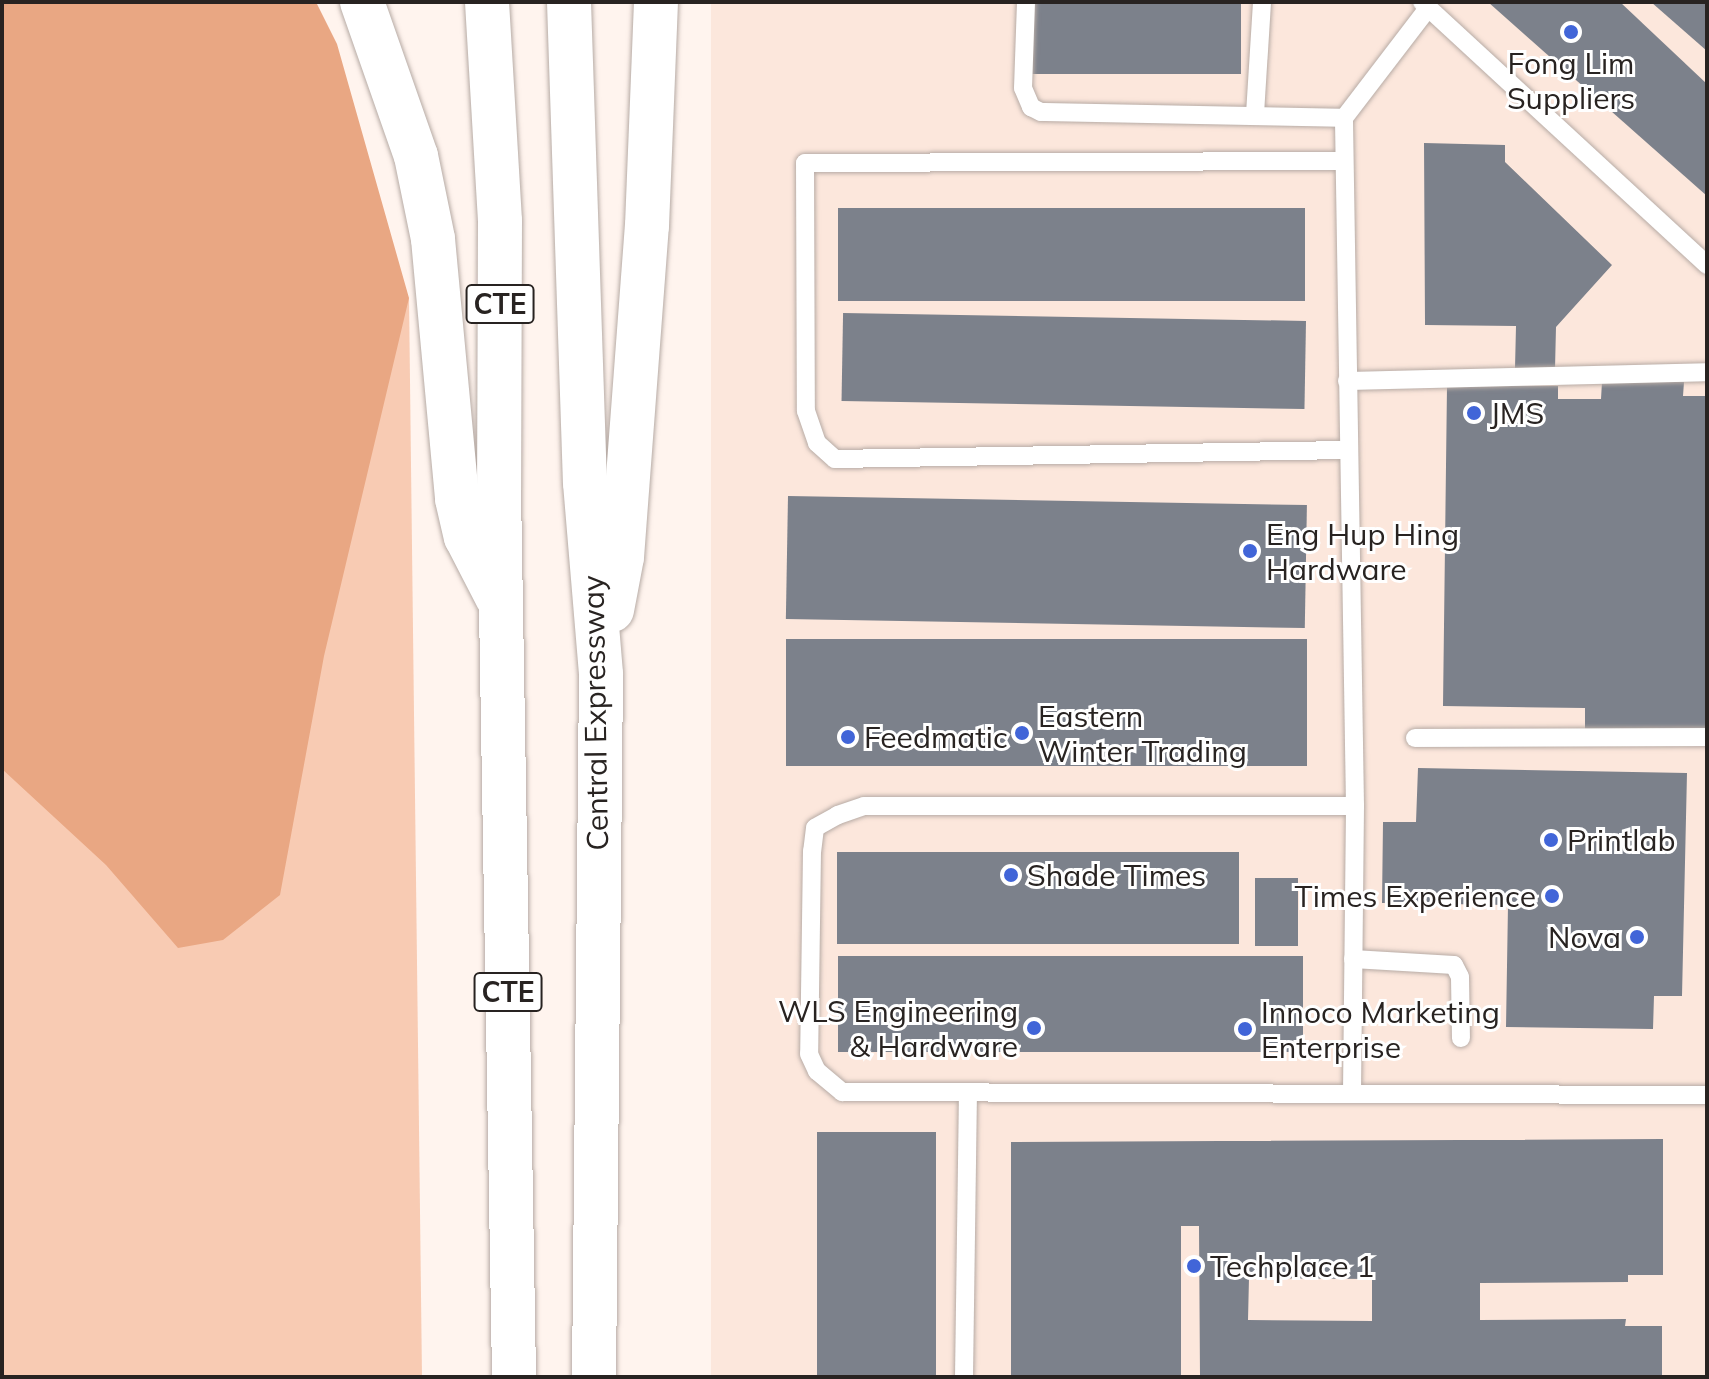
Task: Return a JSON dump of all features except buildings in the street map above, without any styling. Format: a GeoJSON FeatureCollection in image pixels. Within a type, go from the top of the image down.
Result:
{"type":"FeatureCollection","features":[{"type":"Feature","properties":{"kind":"highway"},"geometry":{"type":"LineString","coordinates":[[362,2],[416,156],[433,239],[457,499],[466,537],[502,606]]}},
{"type":"Feature","properties":{"kind":"highway","name":"CTE"},"geometry":{"type":"LineString","coordinates":[[487,2],[500,221],[502,606],[514,1377]]}},
{"type":"Feature","properties":{"kind":"highway","name":"Central Expressway"},"geometry":{"type":"LineString","coordinates":[[569,2],[585,483],[601,674],[594,1377]]}},
{"type":"Feature","properties":{"kind":"highway"},"geometry":{"type":"LineString","coordinates":[[601,674],[622,557],[647,226],[656,2]]}},
{"type":"Feature","properties":{"kind":"lane"},"geometry":{"type":"LineString","coordinates":[[1026,2],[1023,88],[1031,107],[1041,112],[1344,118]]}},
{"type":"Feature","properties":{"kind":"lane"},"geometry":{"type":"LineString","coordinates":[[1255,114],[1262,2]]}},
{"type":"Feature","properties":{"kind":"lane"},"geometry":{"type":"LineString","coordinates":[[1352,1093],[1355,806],[1344,118],[1425,5],[1707,265]]}},
{"type":"Feature","properties":{"kind":"lane"},"geometry":{"type":"LineString","coordinates":[[1343,161],[805,163],[806,411],[817,443],[835,459],[1347,450]]}},
{"type":"Feature","properties":{"kind":"lane"},"geometry":{"type":"LineString","coordinates":[[1347,381],[1707,372]]}},
{"type":"Feature","properties":{"kind":"lane"},"geometry":{"type":"LineString","coordinates":[[1415,738],[1707,737]]}},
{"type":"Feature","properties":{"kind":"lane"},"geometry":{"type":"LineString","coordinates":[[1355,806],[864,806],[815,828],[809,1054],[817,1071],[842,1092],[1707,1095]]}},
{"type":"Feature","properties":{"kind":"lane"},"geometry":{"type":"LineString","coordinates":[[1353,959],[1454,965],[1460,977],[1461,1038]]}},
{"type":"Feature","properties":{"kind":"lane"},"geometry":{"type":"LineString","coordinates":[[964,1377],[968,1092]]}},
{"type":"Feature","properties":{"kind":"shaded area"},"geometry":{"type":"Polygon","coordinates":[[[2,2],[409,298],[422,1377],[2,1377],[2,2]]]}},
{"type":"Feature","properties":{"kind":"shaded area"},"geometry":{"type":"Polygon","coordinates":[[[2,2],[316,2],[337,44],[409,298],[324,656],[280,895],[223,940],[178,948],[106,865],[2,769],[2,2]]]}},
{"type":"Feature","properties":{"kind":"shaded area"},"geometry":{"type":"Polygon","coordinates":[[[711,2],[1707,2],[1707,1377],[711,1377],[711,2]]]}},
{"type":"Feature","properties":{"kind":"place","name":"Fong Lim Suppliers"},"geometry":{"type":"Point","coordinates":[1571,32]}},
{"type":"Feature","properties":{"kind":"place","name":"JMS"},"geometry":{"type":"Point","coordinates":[1474,413]}},
{"type":"Feature","properties":{"kind":"place","name":"Eng Hup Hing Hardware"},"geometry":{"type":"Point","coordinates":[1250,551]}},
{"type":"Feature","properties":{"kind":"place","name":"Eastern Winter Trading"},"geometry":{"type":"Point","coordinates":[1022,733]}},
{"type":"Feature","properties":{"kind":"place","name":"Feedmatic"},"geometry":{"type":"Point","coordinates":[848,737]}},
{"type":"Feature","properties":{"kind":"place","name":"Printlab"},"geometry":{"type":"Point","coordinates":[1551,840]}},
{"type":"Feature","properties":{"kind":"place","name":"Shade Times"},"geometry":{"type":"Point","coordinates":[1011,875]}},
{"type":"Feature","properties":{"kind":"place","name":"Times Experience"},"geometry":{"type":"Point","coordinates":[1552,896]}},
{"type":"Feature","properties":{"kind":"place","name":"Nova"},"geometry":{"type":"Point","coordinates":[1637,937]}},
{"type":"Feature","properties":{"kind":"place","name":"WLS Engineering & Hardware"},"geometry":{"type":"Point","coordinates":[1034,1028]}},
{"type":"Feature","properties":{"kind":"place","name":"Innoco Marketing Enterprise"},"geometry":{"type":"Point","coordinates":[1245,1029]}},
{"type":"Feature","properties":{"kind":"place","name":"Techplace 1"},"geometry":{"type":"Point","coordinates":[1194,1266]}}]}
